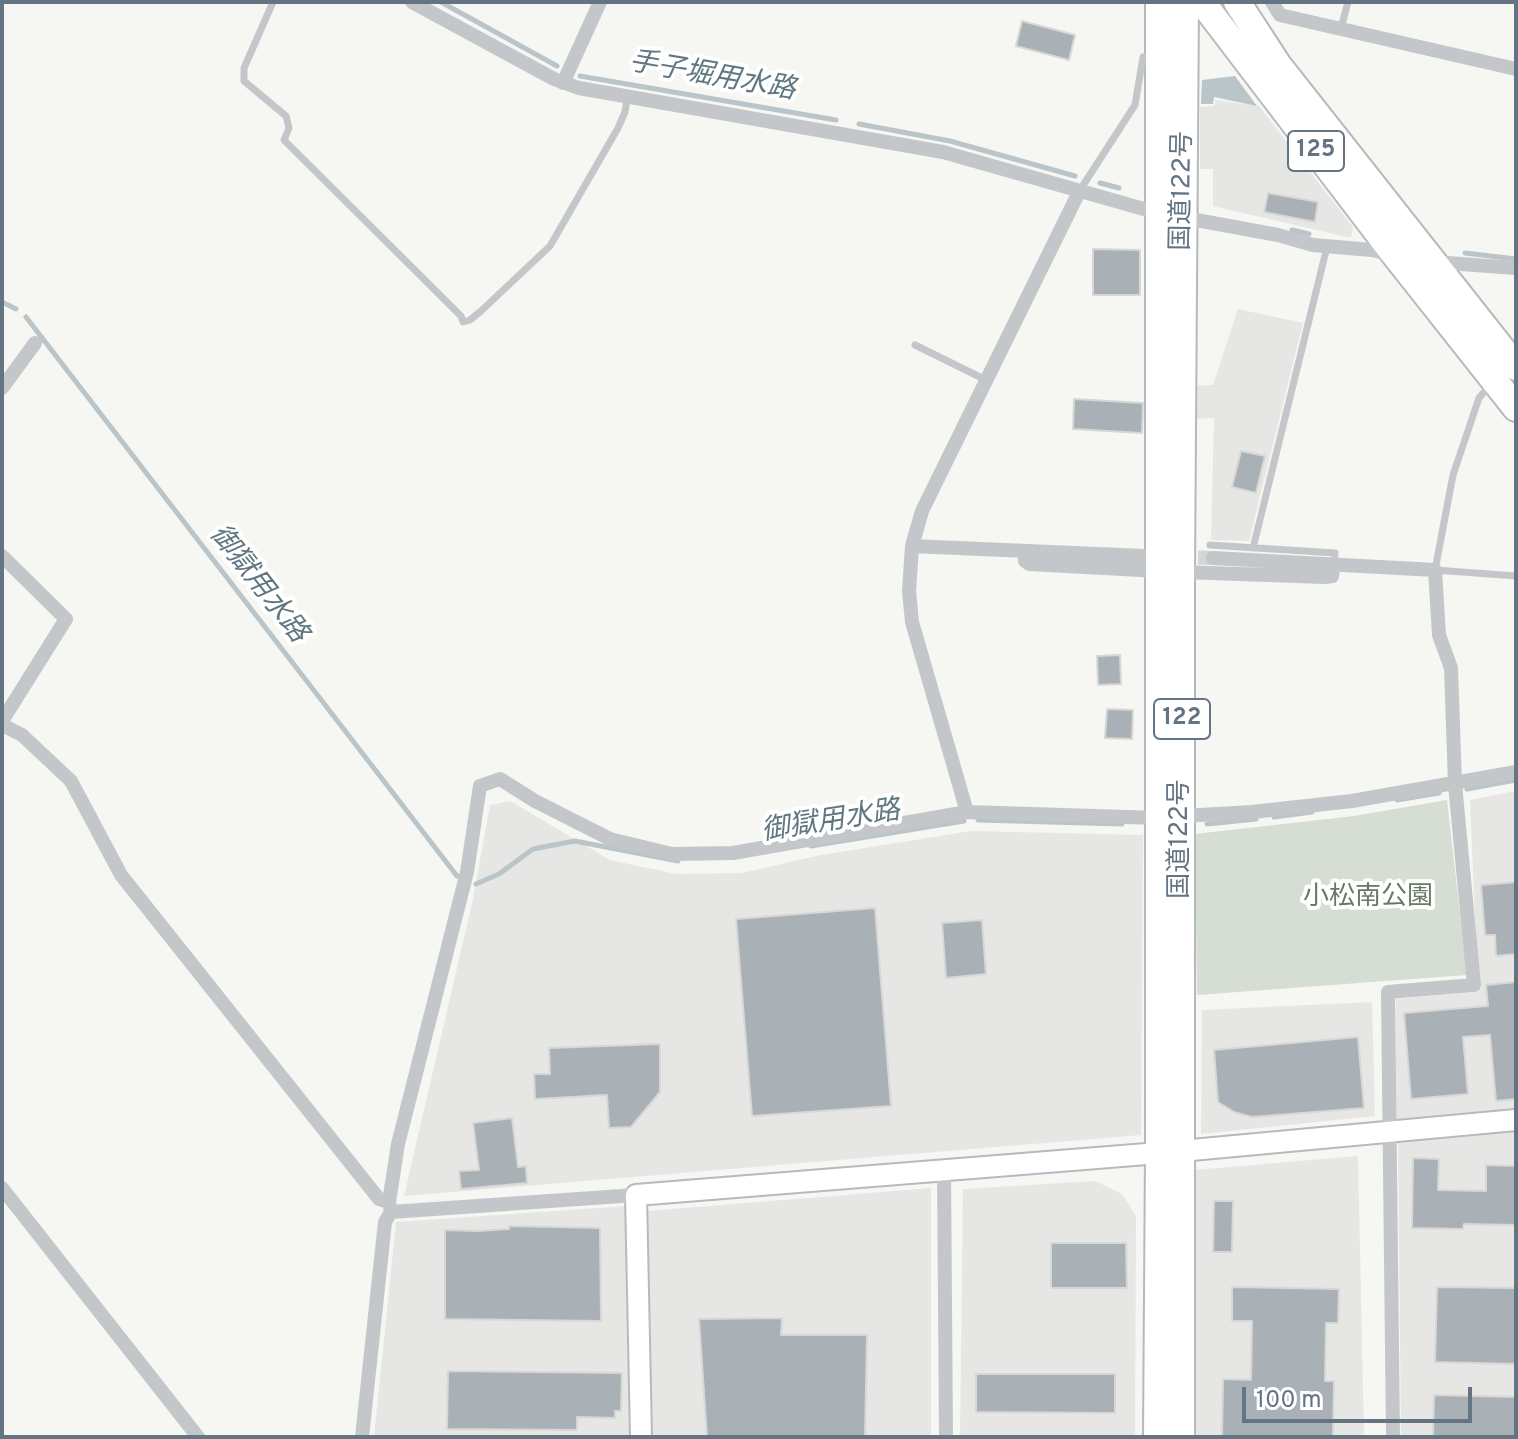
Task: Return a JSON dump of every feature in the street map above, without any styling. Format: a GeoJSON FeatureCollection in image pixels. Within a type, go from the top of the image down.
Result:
{"type":"FeatureCollection","features":[{"type":"Feature","properties":{"kind":"highway","name":"国道122号"},"geometry":{"type":"LineString","coordinates":[[1159,2],[1158,55],[1171,215]]}},
{"type":"Feature","properties":{"kind":"highway","name":"国道122号"},"geometry":{"type":"LineString","coordinates":[[1181,1437],[1170,1152],[1170,817],[1161,566],[1171,215],[1184,71],[1185,2]]}},
{"type":"Feature","properties":{"kind":"highway","name":"125"},"geometry":{"type":"LineString","coordinates":[[1202,2],[1395,255],[1505,374]]}},
{"type":"Feature","properties":{"kind":"highway","name":"125"},"geometry":{"type":"LineString","coordinates":[[1237,2],[1278,65],[1432,261],[1505,374],[1516,408]]}},
{"type":"Feature","properties":{"kind":"highway"},"geometry":{"type":"LineString","coordinates":[[1184,71],[1194,54],[1206,43],[1222,41],[1238,47]]}},
{"type":"Feature","properties":{"kind":"highway","name":"国道122号"},"geometry":{"type":"LineString","coordinates":[[1157,1437],[1170,1152]]}},
{"type":"Feature","properties":{"kind":"street"},"geometry":{"type":"LineString","coordinates":[[412,2],[563,83],[627,99],[943,152],[1079,192],[1313,245],[1432,261],[1516,268]]}},
{"type":"Feature","properties":{"kind":"street"},"geometry":{"type":"LineString","coordinates":[[563,83],[600,2]]}},
{"type":"Feature","properties":{"kind":"street"},"geometry":{"type":"LineString","coordinates":[[1272,2],[1280,15],[1516,69]]}},
{"type":"Feature","properties":{"kind":"street"},"geometry":{"type":"LineString","coordinates":[[967,812],[912,622],[909,591],[912,546],[922,511],[1079,192]]}},
{"type":"Feature","properties":{"kind":"street"},"geometry":{"type":"LineString","coordinates":[[2,388],[35,343]]}},
{"type":"Feature","properties":{"kind":"street"},"geometry":{"type":"LineString","coordinates":[[912,546],[1025,552],[1161,566],[1325,577],[1332,576],[1334,564]]}},
{"type":"Feature","properties":{"kind":"street"},"geometry":{"type":"LineString","coordinates":[[1212,551],[1334,564],[1435,570],[1439,635],[1451,668],[1455,784],[1474,985],[1388,992],[1393,1437]]}},
{"type":"Feature","properties":{"kind":"street"},"geometry":{"type":"LineString","coordinates":[[1025,552],[1025,561],[1029,564],[1161,566]]}},
{"type":"Feature","properties":{"kind":"street"},"geometry":{"type":"LineString","coordinates":[[2,556],[66,619],[2,723],[22,735],[71,781],[121,875],[379,1199],[390,1207],[636,1195],[1170,1152],[1516,1120]]}},
{"type":"Feature","properties":{"kind":"street"},"geometry":{"type":"LineString","coordinates":[[362,1437],[385,1222],[390,1207],[398,1144],[467,872],[480,786],[500,779],[535,801],[610,839],[672,854],[733,853],[967,812],[1170,817],[1281,809],[1516,772]]}},
{"type":"Feature","properties":{"kind":"street"},"geometry":{"type":"LineString","coordinates":[[944,1168],[946,1437]]}},
{"type":"Feature","properties":{"kind":"street"},"geometry":{"type":"LineString","coordinates":[[2,1188],[198,1437]]}},
{"type":"Feature","properties":{"kind":"street"},"geometry":{"type":"LineString","coordinates":[[636,1195],[641,1437]]}},
{"type":"Feature","properties":{"kind":"lane"},"geometry":{"type":"LineString","coordinates":[[273,2],[244,68],[244,81],[286,116],[289,128],[284,140],[461,316],[463,322],[481,311],[550,246],[618,128],[627,99]]}},
{"type":"Feature","properties":{"kind":"lane"},"geometry":{"type":"LineString","coordinates":[[1341,28],[1348,2]]}},
{"type":"Feature","properties":{"kind":"lane"},"geometry":{"type":"LineString","coordinates":[[1079,192],[1135,105],[1143,57],[1158,55]]}},
{"type":"Feature","properties":{"kind":"lane"},"geometry":{"type":"LineString","coordinates":[[1253,548],[1327,245]]}},
{"type":"Feature","properties":{"kind":"lane"},"geometry":{"type":"LineString","coordinates":[[915,345],[986,380]]}},
{"type":"Feature","properties":{"kind":"lane"},"geometry":{"type":"LineString","coordinates":[[1505,374],[1479,398],[1453,475],[1435,570],[1516,576]]}},
{"type":"Feature","properties":{"kind":"lane"},"geometry":{"type":"LineString","coordinates":[[1212,551],[1253,548],[1335,553],[1334,564]]}},
{"type":"Feature","properties":{"kind":"shaded area"},"geometry":{"type":"Polygon","coordinates":[[[1235,76],[1257,106],[1214,97],[1213,104],[1201,104],[1202,80],[1235,76]]]}},
{"type":"Feature","properties":{"kind":"shaded area"},"geometry":{"type":"Polygon","coordinates":[[[1215,100],[1259,106],[1353,227],[1351,238],[1213,206],[1213,169],[1200,169],[1200,107],[1215,106],[1215,100]]]}},
{"type":"Feature","properties":{"kind":"shaded area"},"geometry":{"type":"Polygon","coordinates":[[[1238,309],[1303,323],[1249,541],[1211,540],[1214,418],[1193,419],[1192,386],[1213,385],[1238,309]]]}},
{"type":"Feature","properties":{"kind":"shaded area"},"geometry":{"type":"Polygon","coordinates":[[[1516,791],[1516,1113],[1395,1125],[1396,999],[1478,992],[1470,800],[1516,791]]]}},
{"type":"Feature","properties":{"kind":"shaded area"},"geometry":{"type":"Polygon","coordinates":[[[510,801],[610,860],[676,874],[742,873],[821,855],[971,831],[1143,835],[1141,1135],[404,1196],[473,899],[490,805],[510,801]]]}},
{"type":"Feature","properties":{"kind":"shaded area"},"geometry":{"type":"Polygon","coordinates":[[[1372,1002],[1375,1116],[1201,1134],[1202,1010],[1372,1002]]]}},
{"type":"Feature","properties":{"kind":"shaded area"},"geometry":{"type":"Polygon","coordinates":[[[1516,1129],[1516,1437],[1401,1437],[1398,1137],[1516,1129]]]}},
{"type":"Feature","properties":{"kind":"shaded area"},"geometry":{"type":"Polygon","coordinates":[[[1358,1156],[1364,1437],[1194,1437],[1194,1170],[1358,1156]]]}},
{"type":"Feature","properties":{"kind":"shaded area"},"geometry":{"type":"Polygon","coordinates":[[[1095,1181],[1122,1194],[1136,1216],[1135,1437],[960,1437],[963,1189],[1095,1181]]]}},
{"type":"Feature","properties":{"kind":"shaded area"},"geometry":{"type":"Polygon","coordinates":[[[931,1188],[931,1437],[650,1437],[647,1211],[931,1188]]]}},
{"type":"Feature","properties":{"kind":"shaded area"},"geometry":{"type":"Polygon","coordinates":[[[627,1206],[630,1437],[374,1437],[396,1222],[627,1206]]]}},
{"type":"Feature","properties":{"kind":"green space","name":"小松南公園"},"geometry":{"type":"Polygon","coordinates":[[[1447,800],[1467,975],[1197,995],[1195,834],[1354,816],[1447,800]]]}},
{"type":"Feature","properties":{"kind":"building"},"geometry":{"type":"Polygon","coordinates":[[[1022,21],[1075,35],[1069,60],[1016,46],[1022,21]]]}},
{"type":"Feature","properties":{"kind":"building"},"geometry":{"type":"Polygon","coordinates":[[[1268,193],[1318,202],[1315,222],[1264,212],[1268,193]]]}},
{"type":"Feature","properties":{"kind":"building"},"geometry":{"type":"Polygon","coordinates":[[[1093,249],[1140,250],[1140,295],[1093,295],[1093,249]]]}},
{"type":"Feature","properties":{"kind":"building"},"geometry":{"type":"Polygon","coordinates":[[[1074,399],[1143,403],[1142,433],[1073,429],[1074,399]]]}},
{"type":"Feature","properties":{"kind":"building"},"geometry":{"type":"Polygon","coordinates":[[[1241,451],[1265,456],[1256,493],[1232,487],[1241,451]]]}},
{"type":"Feature","properties":{"kind":"building"},"geometry":{"type":"Polygon","coordinates":[[[1120,655],[1121,684],[1098,685],[1097,656],[1120,655]]]}},
{"type":"Feature","properties":{"kind":"building"},"geometry":{"type":"Polygon","coordinates":[[[1107,709],[1133,710],[1132,739],[1105,738],[1107,709]]]}},
{"type":"Feature","properties":{"kind":"building"},"geometry":{"type":"Polygon","coordinates":[[[1516,882],[1516,954],[1496,956],[1495,935],[1485,935],[1481,885],[1516,882]]]}},
{"type":"Feature","properties":{"kind":"building"},"geometry":{"type":"Polygon","coordinates":[[[875,908],[891,1106],[752,1116],[736,919],[875,908]]]}},
{"type":"Feature","properties":{"kind":"building"},"geometry":{"type":"Polygon","coordinates":[[[982,920],[986,974],[946,978],[942,923],[982,920]]]}},
{"type":"Feature","properties":{"kind":"building"},"geometry":{"type":"Polygon","coordinates":[[[1516,982],[1516,1099],[1496,1101],[1490,1035],[1463,1037],[1468,1094],[1411,1099],[1404,1013],[1488,1006],[1486,985],[1516,982]]]}},
{"type":"Feature","properties":{"kind":"building"},"geometry":{"type":"Polygon","coordinates":[[[1358,1037],[1364,1108],[1252,1117],[1234,1112],[1218,1102],[1214,1050],[1358,1037]]]}},
{"type":"Feature","properties":{"kind":"building"},"geometry":{"type":"Polygon","coordinates":[[[660,1044],[660,1092],[631,1127],[609,1128],[607,1095],[535,1099],[534,1074],[550,1074],[549,1048],[660,1044]]]}},
{"type":"Feature","properties":{"kind":"building"},"geometry":{"type":"Polygon","coordinates":[[[512,1118],[518,1167],[526,1166],[527,1183],[461,1189],[459,1171],[479,1170],[473,1123],[512,1118]]]}},
{"type":"Feature","properties":{"kind":"building"},"geometry":{"type":"Polygon","coordinates":[[[1413,1158],[1439,1159],[1438,1190],[1486,1191],[1486,1165],[1516,1166],[1516,1225],[1464,1224],[1463,1229],[1412,1228],[1413,1158]]]}},
{"type":"Feature","properties":{"kind":"building"},"geometry":{"type":"Polygon","coordinates":[[[1214,1201],[1233,1201],[1232,1252],[1213,1252],[1214,1201]]]}},
{"type":"Feature","properties":{"kind":"building"},"geometry":{"type":"Polygon","coordinates":[[[509,1226],[600,1228],[601,1321],[445,1319],[445,1230],[478,1231],[509,1229],[509,1226]]]}},
{"type":"Feature","properties":{"kind":"building"},"geometry":{"type":"Polygon","coordinates":[[[1051,1243],[1126,1243],[1127,1288],[1051,1288],[1051,1243]]]}},
{"type":"Feature","properties":{"kind":"building"},"geometry":{"type":"Polygon","coordinates":[[[1232,1287],[1339,1289],[1338,1323],[1326,1323],[1325,1381],[1334,1381],[1333,1437],[1222,1437],[1223,1379],[1251,1380],[1252,1321],[1232,1321],[1232,1287]]]}},
{"type":"Feature","properties":{"kind":"building"},"geometry":{"type":"Polygon","coordinates":[[[1437,1287],[1516,1288],[1516,1364],[1435,1362],[1437,1287]]]}},
{"type":"Feature","properties":{"kind":"building"},"geometry":{"type":"Polygon","coordinates":[[[782,1318],[781,1335],[867,1335],[865,1437],[707,1437],[699,1319],[782,1318]]]}},
{"type":"Feature","properties":{"kind":"building"},"geometry":{"type":"Polygon","coordinates":[[[448,1371],[622,1373],[621,1411],[615,1411],[615,1418],[577,1417],[577,1430],[447,1429],[448,1371]]]}},
{"type":"Feature","properties":{"kind":"building"},"geometry":{"type":"Polygon","coordinates":[[[976,1374],[1115,1374],[1115,1413],[976,1412],[976,1374]]]}},
{"type":"Feature","properties":{"kind":"building"},"geometry":{"type":"Polygon","coordinates":[[[1434,1395],[1516,1397],[1516,1437],[1433,1437],[1434,1395]]]}},
{"type":"Feature","properties":{"kind":"waterway","name":"手子堀用水路"},"geometry":{"type":"LineString","coordinates":[[441,2],[557,66]]}},
{"type":"Feature","properties":{"kind":"waterway","name":"手子堀用水路"},"geometry":{"type":"LineString","coordinates":[[580,76],[836,120]]}},
{"type":"Feature","properties":{"kind":"waterway","name":"手子堀用水路"},"geometry":{"type":"LineString","coordinates":[[859,124],[950,141],[1075,176]]}},
{"type":"Feature","properties":{"kind":"waterway","name":"手子堀用水路"},"geometry":{"type":"LineString","coordinates":[[1100,183],[1119,188]]}},
{"type":"Feature","properties":{"kind":"waterway","name":"手子堀用水路"},"geometry":{"type":"LineString","coordinates":[[1292,230],[1309,234]]}},
{"type":"Feature","properties":{"kind":"waterway","name":"手子堀用水路"},"geometry":{"type":"LineString","coordinates":[[1465,253],[1516,259]]}},
{"type":"Feature","properties":{"kind":"waterway","name":"御獄用水路"},"geometry":{"type":"LineString","coordinates":[[2,302],[16,309]]}},
{"type":"Feature","properties":{"kind":"waterway","name":"御獄用水路"},"geometry":{"type":"LineString","coordinates":[[26,317],[457,876]]}},
{"type":"Feature","properties":{"kind":"waterway","name":"御獄用水路"},"geometry":{"type":"LineString","coordinates":[[1467,789],[1516,780]]}},
{"type":"Feature","properties":{"kind":"waterway","name":"御獄用水路"},"geometry":{"type":"LineString","coordinates":[[1397,800],[1439,793]]}},
{"type":"Feature","properties":{"kind":"waterway","name":"御獄用水路"},"geometry":{"type":"LineString","coordinates":[[1274,817],[1312,812]]}},
{"type":"Feature","properties":{"kind":"waterway","name":"御獄用水路"},"geometry":{"type":"LineString","coordinates":[[1207,824],[1256,819]]}},
{"type":"Feature","properties":{"kind":"waterway","name":"御獄用水路"},"geometry":{"type":"LineString","coordinates":[[978,820],[1122,824]]}},
{"type":"Feature","properties":{"kind":"waterway","name":"御獄用水路"},"geometry":{"type":"LineString","coordinates":[[811,846],[964,821]]}},
{"type":"Feature","properties":{"kind":"waterway","name":"御獄用水路"},"geometry":{"type":"LineString","coordinates":[[476,884],[499,874],[533,849],[575,841],[678,861]]}},
{"type":"Feature","properties":{"kind":"tunnel"},"geometry":{"type":"LineString","coordinates":[[1177,557],[1213,558]]}}]}
